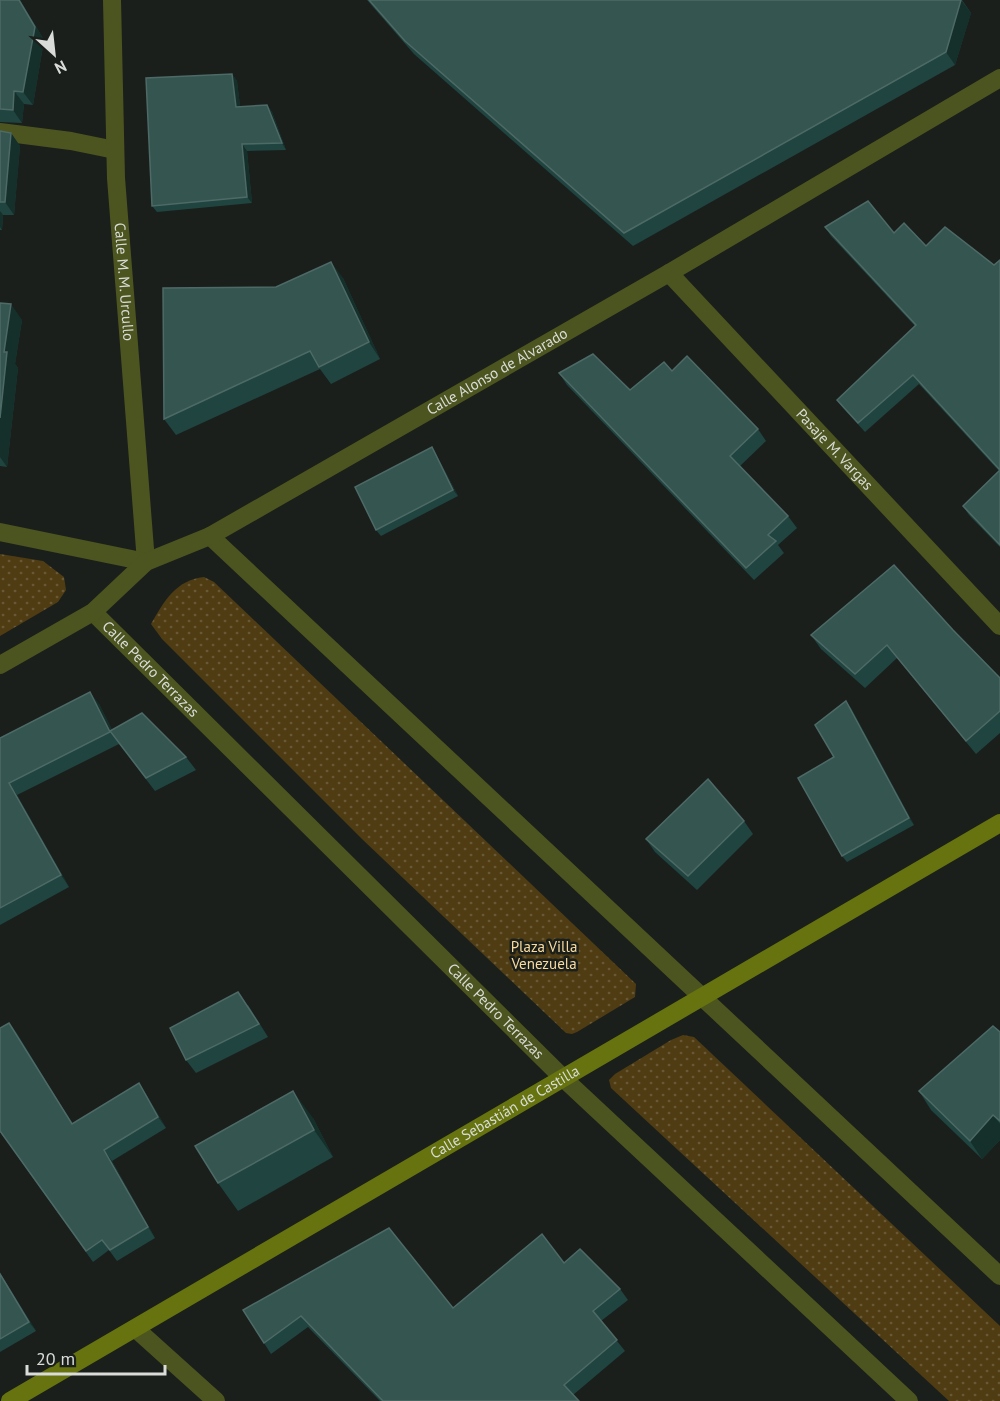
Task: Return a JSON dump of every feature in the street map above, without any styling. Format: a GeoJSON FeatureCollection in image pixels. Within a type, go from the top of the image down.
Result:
{"type":"FeatureCollection","features":[{"type":"Feature","properties":{"kind":"street","name":"Calle M. M. Urcullo"},"geometry":{"type":"LineString","coordinates":[[112,0],[115,150],[146,562]]}},
{"type":"Feature","properties":{"kind":"street","name":"Calle Alonso de Alvarado"},"geometry":{"type":"LineString","coordinates":[[0,665],[93,612],[146,562],[210,536],[669,273],[1000,78]]}},
{"type":"Feature","properties":{"kind":"street"},"geometry":{"type":"LineString","coordinates":[[0,132],[71,141],[115,150]]}},
{"type":"Feature","properties":{"kind":"street","name":"Pasaje M. Vargas"},"geometry":{"type":"LineString","coordinates":[[669,273],[1000,626]]}},
{"type":"Feature","properties":{"kind":"street"},"geometry":{"type":"LineString","coordinates":[[0,532],[146,562]]}},
{"type":"Feature","properties":{"kind":"street"},"geometry":{"type":"LineString","coordinates":[[210,536],[1000,1276]]}},
{"type":"Feature","properties":{"kind":"street","name":"Calle Pedro Terrazas"},"geometry":{"type":"LineString","coordinates":[[93,612],[562,1077],[909,1401]]}},
{"type":"Feature","properties":{"kind":"street","name":"Calle Sebastián de Castilla"},"geometry":{"type":"LineString","coordinates":[[10,1401],[1000,823]]}},
{"type":"Feature","properties":{"kind":"street"},"geometry":{"type":"LineString","coordinates":[[136,1329],[216,1401]]}},
{"type":"Feature","properties":{"kind":"green space"},"geometry":{"type":"Polygon","coordinates":[[[0,554],[43,561],[64,577],[66,590],[58,602],[0,636],[0,554]]]}},
{"type":"Feature","properties":{"kind":"green space","name":"Plaza Villa Venezuela"},"geometry":{"type":"Polygon","coordinates":[[[204,577],[214,582],[636,984],[635,997],[577,1032],[566,1033],[362,839],[162,639],[151,624],[166,600],[178,587],[204,577]]]}},
{"type":"Feature","properties":{"kind":"green space"},"geometry":{"type":"Polygon","coordinates":[[[683,1035],[694,1037],[1000,1326],[1000,1401],[949,1401],[611,1088],[609,1080],[615,1074],[683,1035]]]}},
{"type":"Feature","properties":{"kind":"building"},"geometry":{"type":"Polygon","coordinates":[[[0,0],[19,0],[35,27],[23,92],[14,91],[13,110],[0,109],[0,0]]]}},
{"type":"Feature","properties":{"kind":"building"},"geometry":{"type":"Polygon","coordinates":[[[369,0],[961,0],[946,52],[624,233],[405,41],[369,0]]]}},
{"type":"Feature","properties":{"kind":"building"},"geometry":{"type":"Polygon","coordinates":[[[232,74],[236,107],[267,105],[282,143],[242,144],[247,197],[152,206],[146,78],[232,74]]]}},
{"type":"Feature","properties":{"kind":"building"},"geometry":{"type":"Polygon","coordinates":[[[0,131],[11,133],[5,202],[0,202],[0,131]]]}},
{"type":"Feature","properties":{"kind":"building"},"geometry":{"type":"Polygon","coordinates":[[[868,201],[894,233],[904,223],[926,246],[945,227],[994,265],[1000,260],[1000,470],[913,375],[858,423],[837,400],[916,325],[825,227],[868,201]]]}},
{"type":"Feature","properties":{"kind":"building"},"geometry":{"type":"Polygon","coordinates":[[[331,262],[369,342],[319,367],[310,351],[164,419],[163,288],[276,287],[331,262]]]}},
{"type":"Feature","properties":{"kind":"building"},"geometry":{"type":"Polygon","coordinates":[[[0,303],[11,304],[4,352],[7,352],[0,418],[0,303]]]}},
{"type":"Feature","properties":{"kind":"building"},"geometry":{"type":"Polygon","coordinates":[[[593,354],[630,390],[664,362],[672,371],[687,356],[758,429],[730,456],[788,516],[768,535],[776,541],[746,568],[559,373],[593,354]]]}},
{"type":"Feature","properties":{"kind":"building"},"geometry":{"type":"Polygon","coordinates":[[[432,447],[453,490],[376,530],[355,487],[432,447]]]}},
{"type":"Feature","properties":{"kind":"building"},"geometry":{"type":"Polygon","coordinates":[[[1000,470],[1000,545],[963,506],[1000,470]]]}},
{"type":"Feature","properties":{"kind":"building"},"geometry":{"type":"Polygon","coordinates":[[[894,565],[1000,678],[1000,711],[966,741],[887,645],[855,674],[811,635],[894,565]]]}},
{"type":"Feature","properties":{"kind":"building"},"geometry":{"type":"Polygon","coordinates":[[[90,692],[110,732],[9,783],[61,875],[0,908],[0,738],[90,692]]]}},
{"type":"Feature","properties":{"kind":"building"},"geometry":{"type":"Polygon","coordinates":[[[846,701],[909,818],[842,856],[798,778],[834,757],[815,725],[846,701]]]}},
{"type":"Feature","properties":{"kind":"building"},"geometry":{"type":"Polygon","coordinates":[[[142,713],[186,757],[146,778],[110,731],[142,713]]]}},
{"type":"Feature","properties":{"kind":"building"},"geometry":{"type":"Polygon","coordinates":[[[708,779],[744,821],[688,876],[646,839],[708,779]]]}},
{"type":"Feature","properties":{"kind":"building"},"geometry":{"type":"Polygon","coordinates":[[[238,992],[259,1024],[186,1060],[170,1028],[238,992]]]}},
{"type":"Feature","properties":{"kind":"building"},"geometry":{"type":"Polygon","coordinates":[[[9,1023],[72,1124],[139,1083],[158,1117],[104,1150],[148,1227],[110,1250],[102,1240],[86,1251],[0,1131],[0,1028],[9,1023]]]}},
{"type":"Feature","properties":{"kind":"building"},"geometry":{"type":"Polygon","coordinates":[[[993,1026],[1000,1032],[1000,1121],[993,1115],[970,1141],[919,1091],[993,1026]]]}},
{"type":"Feature","properties":{"kind":"building"},"geometry":{"type":"Polygon","coordinates":[[[293,1091],[314,1130],[218,1183],[195,1146],[293,1091]]]}},
{"type":"Feature","properties":{"kind":"building"},"geometry":{"type":"Polygon","coordinates":[[[389,1228],[453,1308],[542,1234],[564,1263],[580,1249],[620,1289],[593,1311],[617,1340],[564,1385],[579,1401],[383,1401],[301,1316],[264,1343],[243,1310],[389,1228]]]}},
{"type":"Feature","properties":{"kind":"building"},"geometry":{"type":"Polygon","coordinates":[[[0,1274],[29,1322],[0,1339],[0,1274]]]}}]}
